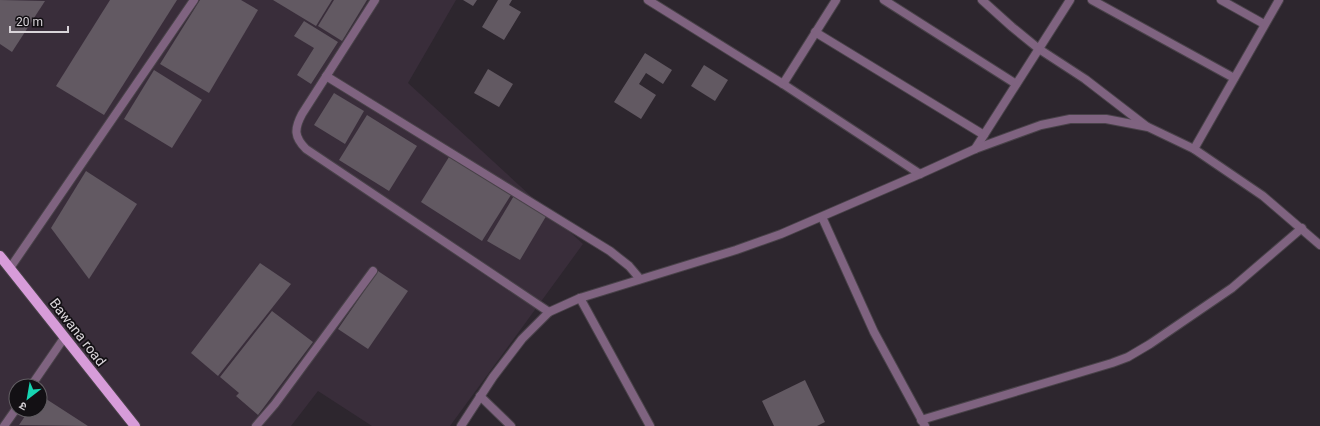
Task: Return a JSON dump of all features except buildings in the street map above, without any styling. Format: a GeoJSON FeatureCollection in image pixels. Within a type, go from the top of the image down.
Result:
{"type":"FeatureCollection","features":[{"type":"Feature","properties":{"kind":"main road","name":"Bawana road"},"geometry":{"type":"LineString","coordinates":[[0,256],[135,426]]}},
{"type":"Feature","properties":{"kind":"street"},"geometry":{"type":"LineString","coordinates":[[10,268],[194,0]]}},
{"type":"Feature","properties":{"kind":"street"},"geometry":{"type":"LineString","coordinates":[[375,0],[297,122],[296,132],[299,142],[306,149],[549,312]]}},
{"type":"Feature","properties":{"kind":"street"},"geometry":{"type":"LineString","coordinates":[[648,0],[783,84],[920,174]]}},
{"type":"Feature","properties":{"kind":"street"},"geometry":{"type":"LineString","coordinates":[[783,84],[836,0]]}},
{"type":"Feature","properties":{"kind":"street"},"geometry":{"type":"LineString","coordinates":[[884,0],[1016,84]]}},
{"type":"Feature","properties":{"kind":"street"},"geometry":{"type":"LineString","coordinates":[[982,0],[1039,49],[1085,79],[1148,127],[1194,149],[1263,196],[1320,245]]}},
{"type":"Feature","properties":{"kind":"street"},"geometry":{"type":"LineString","coordinates":[[975,149],[1070,0]]}},
{"type":"Feature","properties":{"kind":"street"},"geometry":{"type":"LineString","coordinates":[[1092,0],[1234,78]]}},
{"type":"Feature","properties":{"kind":"street"},"geometry":{"type":"LineString","coordinates":[[1221,0],[1264,24]]}},
{"type":"Feature","properties":{"kind":"street"},"geometry":{"type":"LineString","coordinates":[[1194,149],[1279,0]]}},
{"type":"Feature","properties":{"kind":"street"},"geometry":{"type":"LineString","coordinates":[[815,32],[984,135]]}},
{"type":"Feature","properties":{"kind":"street"},"geometry":{"type":"LineString","coordinates":[[326,76],[610,251],[629,266],[640,279]]}},
{"type":"Feature","properties":{"kind":"street"},"geometry":{"type":"LineString","coordinates":[[461,426],[493,377],[522,339],[549,312],[580,298],[774,237],[975,149],[1041,125],[1070,119],[1106,118],[1148,127]]}},
{"type":"Feature","properties":{"kind":"street"},"geometry":{"type":"LineString","coordinates":[[822,217],[874,332],[923,423],[1112,363],[1128,356],[1150,344],[1232,288],[1302,228]]}},
{"type":"Feature","properties":{"kind":"street"},"geometry":{"type":"LineString","coordinates":[[256,426],[275,404],[373,271]]}},
{"type":"Feature","properties":{"kind":"street"},"geometry":{"type":"LineString","coordinates":[[580,298],[650,426]]}},
{"type":"Feature","properties":{"kind":"street"},"geometry":{"type":"LineString","coordinates":[[36,378],[64,338]]}},
{"type":"Feature","properties":{"kind":"street"},"geometry":{"type":"LineString","coordinates":[[480,396],[510,426]]}},
{"type":"Feature","properties":{"kind":"shaded area"},"geometry":{"type":"Polygon","coordinates":[[[0,0],[456,0],[408,83],[583,244],[450,426],[372,426],[318,391],[291,426],[0,426],[0,0]]]}}]}
